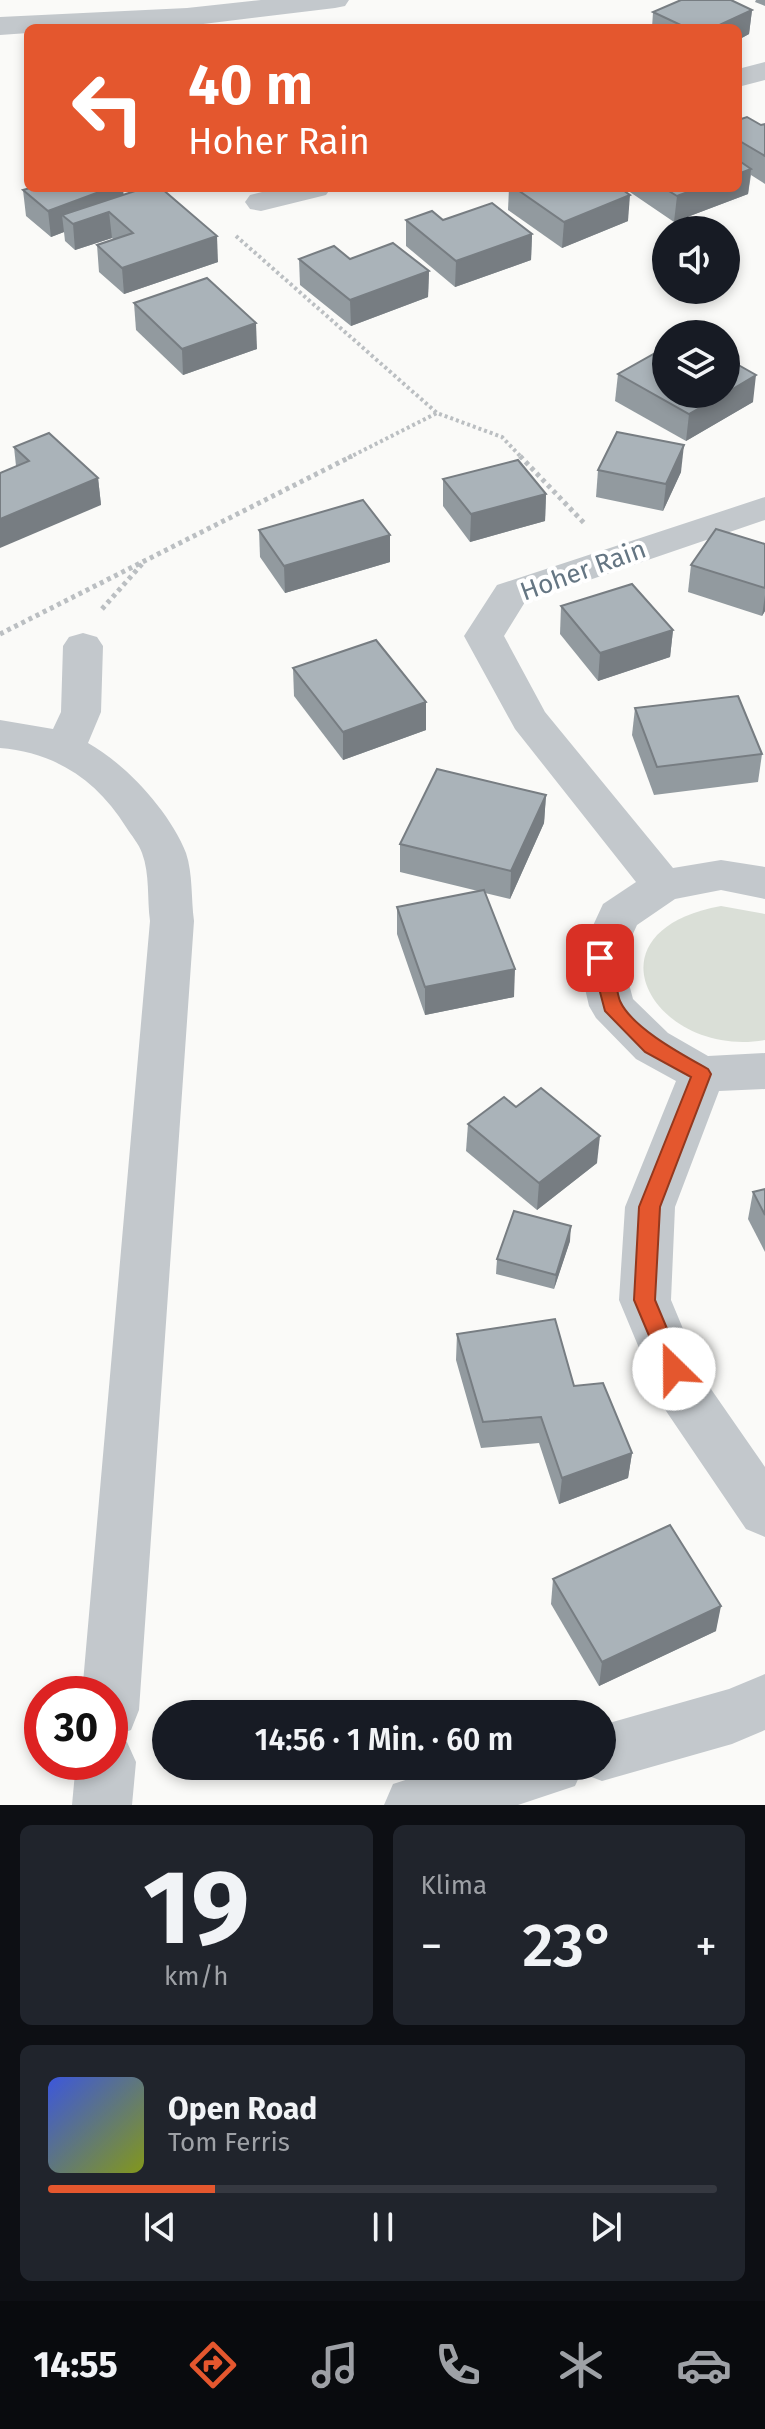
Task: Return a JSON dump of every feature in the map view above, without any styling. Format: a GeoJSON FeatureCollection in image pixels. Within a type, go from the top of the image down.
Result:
{"type":"FeatureCollection","features":[{"type":"Feature","properties":{"kind":"street"},"geometry":{"type":"LineString","coordinates":[[58,24],[187,17],[335,0]]}},
{"type":"Feature","properties":{"kind":"street"},"geometry":{"type":"LineString","coordinates":[[0,26],[24,25]]}},
{"type":"Feature","properties":{"kind":"street"},"geometry":{"type":"LineString","coordinates":[[742,77],[765,71]]}},
{"type":"Feature","properties":{"kind":"street"},"geometry":{"type":"LineString","coordinates":[[261,202],[300,192]]}},
{"type":"Feature","properties":{"kind":"street","name":"Hoher Rain"},"geometry":{"type":"LineString","coordinates":[[663,885],[529,719],[484,636],[511,594],[765,508]]}},
{"type":"Feature","properties":{"kind":"street"},"geometry":{"type":"LineString","coordinates":[[66,747],[81,712],[83,646]]}},
{"type":"Feature","properties":{"kind":"street"},"geometry":{"type":"LineString","coordinates":[[0,734],[25,735],[66,747],[100,768],[136,804],[164,854],[172,921],[113,1676]]}},
{"type":"Feature","properties":{"kind":"street"},"geometry":{"type":"LineString","coordinates":[[765,883],[721,875],[663,885],[619,915],[600,958],[612,1006],[652,1046],[702,1074],[765,1071]]}},
{"type":"Feature","properties":{"kind":"street"},"geometry":{"type":"LineString","coordinates":[[702,1074],[650,1207],[645,1300],[683,1392],[765,1512]]}},
{"type":"Feature","properties":{"kind":"street"},"geometry":{"type":"LineString","coordinates":[[616,1749],[732,1716],[765,1702]]}},
{"type":"Feature","properties":{"kind":"street"},"geometry":{"type":"LineString","coordinates":[[102,1805],[104,1780]]}},
{"type":"Feature","properties":{"kind":"street"},"geometry":{"type":"LineString","coordinates":[[414,1805],[504,1780]]}},
{"type":"Feature","properties":{"kind":"path"},"geometry":{"type":"LineString","coordinates":[[261,202],[235,236],[437,413],[502,437],[616,557]]}},
{"type":"Feature","properties":{"kind":"path"},"geometry":{"type":"LineString","coordinates":[[0,634],[437,413]]}},
{"type":"Feature","properties":{"kind":"path"},"geometry":{"type":"LineString","coordinates":[[83,646],[104,605],[146,560]]}},
{"type":"Feature","properties":{"kind":"shaded area"},"geometry":{"type":"Polygon","coordinates":[[[721,906],[765,914],[765,1040],[726,1041],[692,1031],[665,1013],[648,990],[644,965],[652,941],[678,920],[721,906]]]}},
{"type":"Feature","properties":{"kind":"building"},"geometry":{"type":"Polygon","coordinates":[[[681,0],[731,0],[752,10],[722,24],[678,24],[653,12],[681,0]]]}},
{"type":"Feature","properties":{"kind":"building"},"geometry":{"type":"Polygon","coordinates":[[[747,117],[765,124],[765,156],[742,142],[742,119],[747,117]]]}},
{"type":"Feature","properties":{"kind":"building"},"geometry":{"type":"Polygon","coordinates":[[[742,163],[751,169],[742,172],[742,163]]]}},
{"type":"Feature","properties":{"kind":"building"},"geometry":{"type":"Polygon","coordinates":[[[25,192],[99,192],[48,211],[25,192]]]}},
{"type":"Feature","properties":{"kind":"building"},"geometry":{"type":"Polygon","coordinates":[[[132,192],[166,192],[217,236],[122,268],[97,245],[133,233],[109,212],[73,224],[62,215],[132,192]]]}},
{"type":"Feature","properties":{"kind":"building"},"geometry":{"type":"Polygon","coordinates":[[[521,192],[626,192],[630,195],[564,222],[521,192]]]}},
{"type":"Feature","properties":{"kind":"building"},"geometry":{"type":"Polygon","coordinates":[[[492,203],[532,234],[456,261],[406,220],[432,211],[443,220],[492,203]]]}},
{"type":"Feature","properties":{"kind":"building"},"geometry":{"type":"Polygon","coordinates":[[[393,243],[429,271],[350,300],[299,259],[334,246],[350,259],[393,243]]]}},
{"type":"Feature","properties":{"kind":"building"},"geometry":{"type":"Polygon","coordinates":[[[207,278],[256,323],[182,349],[134,303],[207,278]]]}},
{"type":"Feature","properties":{"kind":"building"},"geometry":{"type":"Polygon","coordinates":[[[652,355],[652,393],[618,374],[652,355]]]}},
{"type":"Feature","properties":{"kind":"building"},"geometry":{"type":"Polygon","coordinates":[[[740,366],[756,375],[740,385],[740,366]]]}},
{"type":"Feature","properties":{"kind":"building"},"geometry":{"type":"Polygon","coordinates":[[[678,408],[700,408],[689,414],[678,408]]]}},
{"type":"Feature","properties":{"kind":"building"},"geometry":{"type":"Polygon","coordinates":[[[617,432],[684,445],[666,484],[598,470],[617,432]]]}},
{"type":"Feature","properties":{"kind":"building"},"geometry":{"type":"Polygon","coordinates":[[[49,433],[98,478],[0,519],[0,473],[29,461],[14,447],[49,433]]]}},
{"type":"Feature","properties":{"kind":"building"},"geometry":{"type":"Polygon","coordinates":[[[518,460],[546,494],[471,514],[443,479],[518,460]]]}},
{"type":"Feature","properties":{"kind":"building"},"geometry":{"type":"Polygon","coordinates":[[[363,500],[390,535],[284,566],[259,530],[363,500]]]}},
{"type":"Feature","properties":{"kind":"building"},"geometry":{"type":"Polygon","coordinates":[[[716,529],[765,544],[765,588],[691,565],[716,529]]]}},
{"type":"Feature","properties":{"kind":"building"},"geometry":{"type":"Polygon","coordinates":[[[632,584],[673,630],[600,653],[561,606],[632,584]]]}},
{"type":"Feature","properties":{"kind":"building"},"geometry":{"type":"Polygon","coordinates":[[[376,640],[426,702],[343,732],[293,668],[376,640]]]}},
{"type":"Feature","properties":{"kind":"building"},"geometry":{"type":"Polygon","coordinates":[[[738,696],[762,754],[657,767],[635,708],[738,696]]]}},
{"type":"Feature","properties":{"kind":"building"},"geometry":{"type":"Polygon","coordinates":[[[437,769],[546,795],[511,871],[400,844],[437,769]]]}},
{"type":"Feature","properties":{"kind":"building"},"geometry":{"type":"Polygon","coordinates":[[[484,890],[515,969],[425,987],[397,907],[484,890]]]}},
{"type":"Feature","properties":{"kind":"building"},"geometry":{"type":"Polygon","coordinates":[[[541,1088],[600,1136],[539,1183],[468,1124],[504,1097],[516,1107],[541,1088]]]}},
{"type":"Feature","properties":{"kind":"building"},"geometry":{"type":"Polygon","coordinates":[[[765,1189],[765,1215],[753,1192],[765,1189]]]}},
{"type":"Feature","properties":{"kind":"building"},"geometry":{"type":"Polygon","coordinates":[[[514,1211],[571,1226],[556,1275],[497,1259],[514,1211]]]}},
{"type":"Feature","properties":{"kind":"building"},"geometry":{"type":"Polygon","coordinates":[[[555,1319],[574,1386],[603,1383],[632,1453],[562,1478],[541,1417],[483,1422],[457,1334],[555,1319]]]}},
{"type":"Feature","properties":{"kind":"building"},"geometry":{"type":"Polygon","coordinates":[[[670,1525],[721,1606],[602,1662],[553,1579],[670,1525]]]}},
{"type":"Feature","properties":{"kind":"route"},"geometry":{"type":"LineString","coordinates":[[600,958],[612,1006],[652,1046],[702,1074],[650,1207],[645,1300],[674,1369]]}}]}
